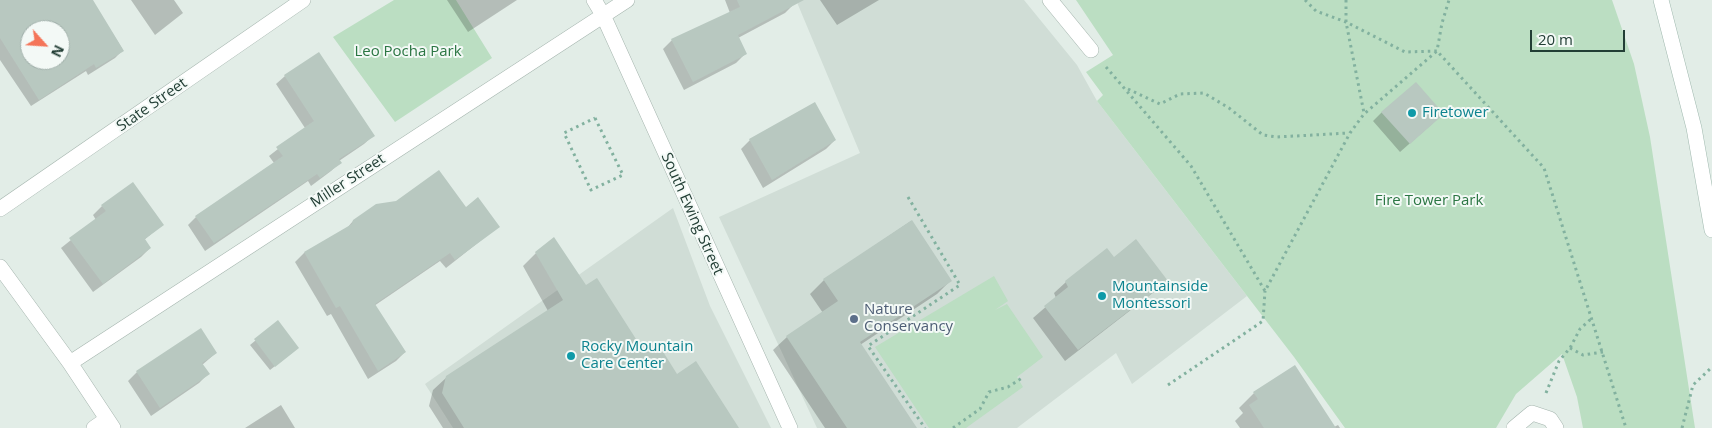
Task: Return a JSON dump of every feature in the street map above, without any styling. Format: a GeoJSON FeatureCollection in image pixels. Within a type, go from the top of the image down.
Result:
{"type":"FeatureCollection","features":[{"type":"Feature","properties":{"kind":"street","name":"State Street"},"geometry":{"type":"LineString","coordinates":[[0,209],[303,0]]}},
{"type":"Feature","properties":{"kind":"street","name":"South Ewing Street"},"geometry":{"type":"LineString","coordinates":[[594,0],[603,15],[790,428]]}},
{"type":"Feature","properties":{"kind":"street","name":"Miller Street"},"geometry":{"type":"LineString","coordinates":[[70,363],[627,0]]}},
{"type":"Feature","properties":{"kind":"street"},"geometry":{"type":"LineString","coordinates":[[1050,0],[1091,50]]}},
{"type":"Feature","properties":{"kind":"street"},"geometry":{"type":"LineString","coordinates":[[1661,0],[1694,128],[1712,230]]}},
{"type":"Feature","properties":{"kind":"street"},"geometry":{"type":"LineString","coordinates":[[0,267],[70,363],[110,423],[94,428]]}},
{"type":"Feature","properties":{"kind":"street"},"geometry":{"type":"LineString","coordinates":[[1514,428],[1532,413],[1550,419],[1556,428]]}},
{"type":"Feature","properties":{"kind":"path"},"geometry":{"type":"LineString","coordinates":[[1305,0],[1316,11],[1346,22],[1405,52],[1437,51],[1544,168],[1626,428]]}},
{"type":"Feature","properties":{"kind":"path"},"geometry":{"type":"LineString","coordinates":[[1346,0],[1346,22],[1364,114]]}},
{"type":"Feature","properties":{"kind":"path"},"geometry":{"type":"LineString","coordinates":[[1168,385],[1262,321],[1265,291],[1350,133],[1364,114],[1437,51],[1442,22],[1449,0]]}},
{"type":"Feature","properties":{"kind":"path"},"geometry":{"type":"LineString","coordinates":[[1091,50],[1191,166],[1265,291]]}},
{"type":"Feature","properties":{"kind":"path"},"geometry":{"type":"LineString","coordinates":[[1125,88],[1160,104],[1180,94],[1204,93],[1229,108],[1264,135],[1277,137],[1350,133]]}},
{"type":"Feature","properties":{"kind":"path"},"geometry":{"type":"LineString","coordinates":[[595,118],[623,175],[591,190],[564,133],[595,118]]}},
{"type":"Feature","properties":{"kind":"path"},"geometry":{"type":"LineString","coordinates":[[908,197],[960,285],[868,346],[924,428]]}},
{"type":"Feature","properties":{"kind":"path"},"geometry":{"type":"LineString","coordinates":[[1538,414],[1559,361],[1570,348],[1580,329],[1592,318]]}},
{"type":"Feature","properties":{"kind":"path"},"geometry":{"type":"LineString","coordinates":[[1570,348],[1583,356],[1603,352]]}},
{"type":"Feature","properties":{"kind":"path"},"geometry":{"type":"LineString","coordinates":[[1682,428],[1693,385],[1712,367]]}},
{"type":"Feature","properties":{"kind":"path"},"geometry":{"type":"LineString","coordinates":[[953,428],[980,409],[989,392],[1008,387],[1022,378]]}},
{"type":"Feature","properties":{"kind":"shaded area"},"geometry":{"type":"Polygon","coordinates":[[[796,0],[1024,0],[1077,65],[1097,101],[1247,296],[1132,384],[1116,353],[1017,428],[817,428],[719,217],[860,153],[796,0]]]}},
{"type":"Feature","properties":{"kind":"shaded area","name":"Rocky Mountain Care Center"},"geometry":{"type":"Polygon","coordinates":[[[673,208],[710,306],[771,428],[453,428],[425,384],[673,208]]]}},
{"type":"Feature","properties":{"kind":"green space","name":"Leo Pocha Park"},"geometry":{"type":"Polygon","coordinates":[[[394,0],[456,0],[492,58],[395,122],[333,37],[394,0]]]}},
{"type":"Feature","properties":{"kind":"green space","name":"Fire Tower Park"},"geometry":{"type":"Polygon","coordinates":[[[1076,0],[1612,0],[1634,64],[1650,137],[1695,428],[1583,428],[1577,397],[1562,354],[1516,394],[1496,428],[1345,428],[1294,357],[1097,101],[1103,95],[1086,72],[1113,55],[1076,0]]]}},
{"type":"Feature","properties":{"kind":"green space"},"geometry":{"type":"Polygon","coordinates":[[[994,276],[1008,301],[995,310],[1007,304],[1043,357],[1017,377],[1023,387],[966,428],[929,428],[875,347],[994,276]]]}},
{"type":"Feature","properties":{"kind":"building"},"geometry":{"type":"Polygon","coordinates":[[[0,0],[93,0],[124,51],[96,68],[94,64],[39,100],[20,70],[70,70],[70,20],[20,20],[20,70],[0,38],[0,0]]]}},
{"type":"Feature","properties":{"kind":"building"},"geometry":{"type":"Polygon","coordinates":[[[737,0],[804,0],[738,35],[747,54],[693,82],[671,39],[740,7],[737,0]]]}},
{"type":"Feature","properties":{"kind":"building"},"geometry":{"type":"Polygon","coordinates":[[[319,52],[375,136],[339,159],[342,163],[320,178],[317,174],[214,243],[195,216],[283,156],[276,147],[314,121],[284,75],[319,52]]]}},
{"type":"Feature","properties":{"kind":"building","name":"Firetower"},"geometry":{"type":"Polygon","coordinates":[[[1416,82],[1444,114],[1410,144],[1381,112],[1416,82]]]}},
{"type":"Feature","properties":{"kind":"building"},"geometry":{"type":"Polygon","coordinates":[[[815,102],[836,140],[772,180],[749,139],[815,102]]]}},
{"type":"Feature","properties":{"kind":"building"},"geometry":{"type":"Polygon","coordinates":[[[439,170],[466,207],[478,197],[500,227],[455,260],[450,253],[375,304],[406,352],[378,371],[340,306],[336,308],[304,252],[352,224],[353,220],[376,204],[396,201],[439,170]]]}},
{"type":"Feature","properties":{"kind":"building"},"geometry":{"type":"Polygon","coordinates":[[[133,182],[164,225],[145,239],[151,248],[103,284],[69,238],[106,211],[101,205],[133,182]]]}},
{"type":"Feature","properties":{"kind":"building","name":"Nature Conservancy"},"geometry":{"type":"Polygon","coordinates":[[[912,220],[952,281],[860,342],[917,428],[847,428],[786,336],[838,301],[823,279],[912,220]]]}},
{"type":"Feature","properties":{"kind":"building","name":"Rocky Mountain Care Center"},"geometry":{"type":"Polygon","coordinates":[[[554,237],[586,285],[597,278],[643,350],[657,342],[677,374],[696,361],[739,428],[464,428],[442,393],[446,376],[563,300],[535,252],[554,237]]]}},
{"type":"Feature","properties":{"kind":"building","name":"Mountainside Montessori"},"geometry":{"type":"Polygon","coordinates":[[[1136,239],[1168,281],[1078,350],[1044,306],[1068,287],[1065,281],[1107,248],[1114,257],[1136,239]]]}},
{"type":"Feature","properties":{"kind":"building"},"geometry":{"type":"Polygon","coordinates":[[[278,320],[299,348],[275,367],[254,339],[278,320]]]}},
{"type":"Feature","properties":{"kind":"building"},"geometry":{"type":"Polygon","coordinates":[[[201,328],[217,353],[202,363],[210,374],[160,408],[136,371],[201,328]]]}},
{"type":"Feature","properties":{"kind":"building"},"geometry":{"type":"Polygon","coordinates":[[[1295,365],[1336,428],[1264,428],[1249,405],[1258,399],[1253,392],[1295,365]]]}},
{"type":"Feature","properties":{"kind":"place","name":"Firetower"},"geometry":{"type":"Point","coordinates":[1412,113]}},
{"type":"Feature","properties":{"kind":"place","name":"Mountainside Montessori"},"geometry":{"type":"Point","coordinates":[1102,296]}},
{"type":"Feature","properties":{"kind":"place","name":"Nature Conservancy"},"geometry":{"type":"Point","coordinates":[854,319]}},
{"type":"Feature","properties":{"kind":"place","name":"Rocky Mountain Care Center"},"geometry":{"type":"Point","coordinates":[571,356]}}]}
